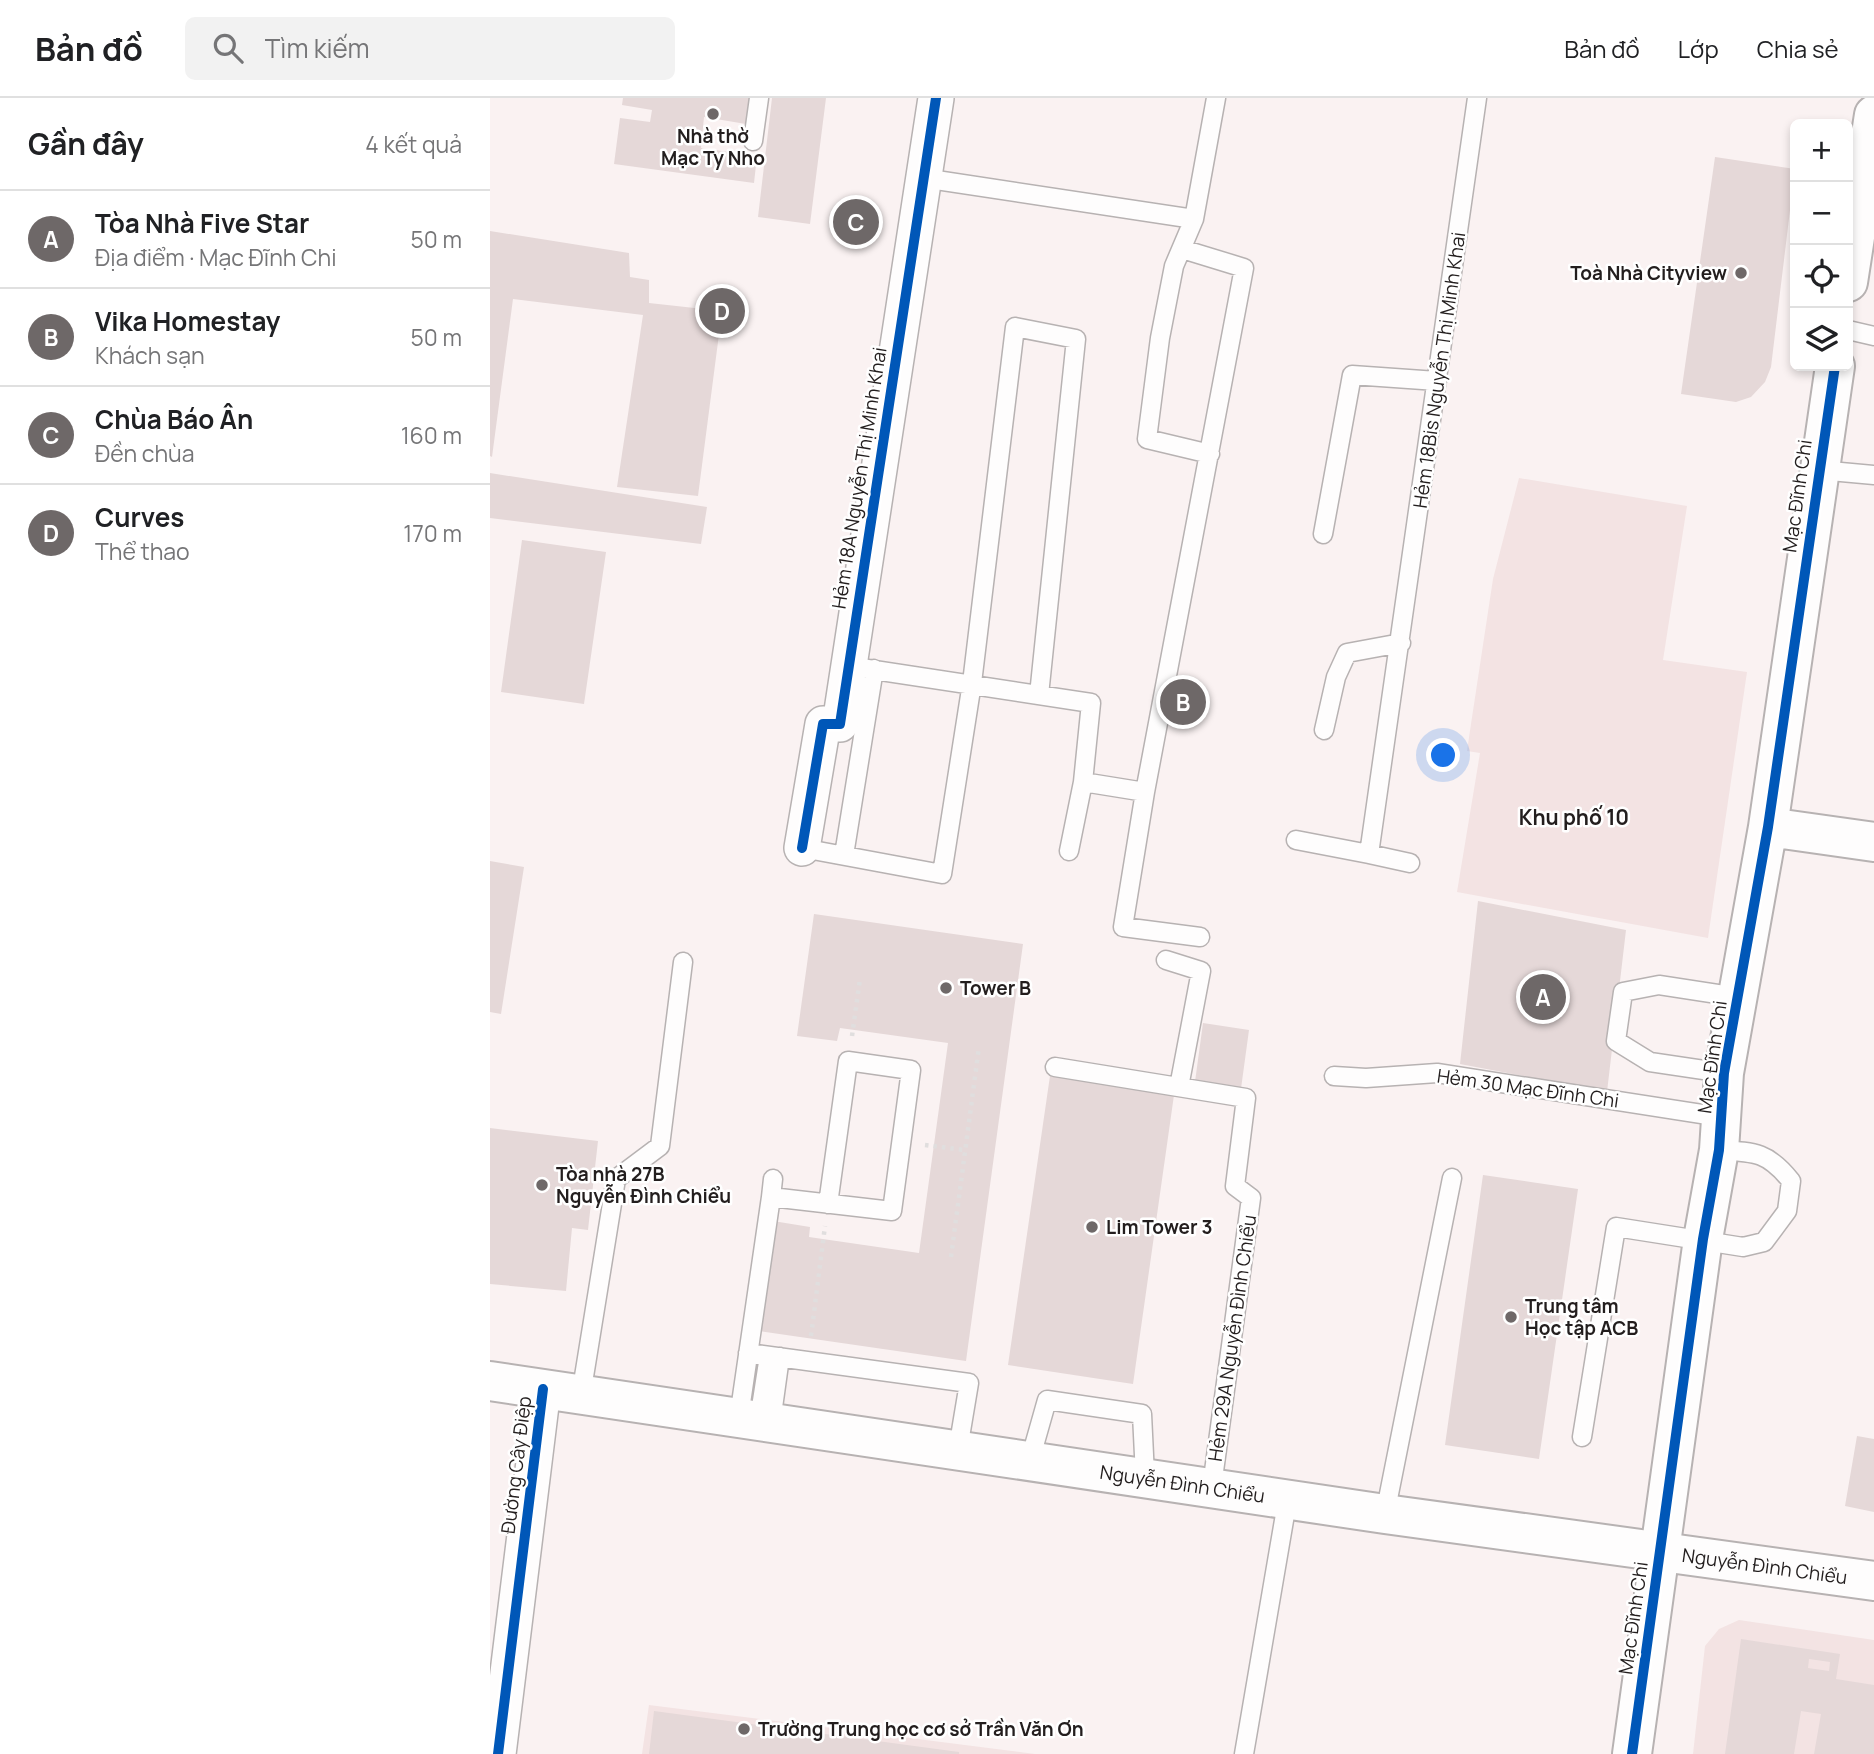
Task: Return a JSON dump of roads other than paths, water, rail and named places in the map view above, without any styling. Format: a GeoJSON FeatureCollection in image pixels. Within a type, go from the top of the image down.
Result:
{"type":"FeatureCollection","features":[{"type":"Feature","properties":{"kind":"street","name":"Hẻm 18A Nguyễn Thị Minh Khai"},"geometry":{"type":"LineString","coordinates":[[802,848],[823,724],[840,724],[861,667],[923,178],[936,98]]}},
{"type":"Feature","properties":{"kind":"street"},"geometry":{"type":"LineString","coordinates":[[1853,250],[1874,115]]}},
{"type":"Feature","properties":{"kind":"street","name":"Mạc Đĩnh Chi"},"geometry":{"type":"LineString","coordinates":[[1632,1754],[1720,1133],[1724,1073],[1768,827],[1834,371]]}},
{"type":"Feature","properties":{"kind":"street"},"geometry":{"type":"LineString","coordinates":[[1768,827],[1874,842]]}},
{"type":"Feature","properties":{"kind":"street","name":"Nguyễn Đình Chiểu"},"geometry":{"type":"LineString","coordinates":[[490,1381],[1288,1497],[1385,1514],[1874,1581]]}},
{"type":"Feature","properties":{"kind":"street","name":"Đường Cây Điệp"},"geometry":{"type":"LineString","coordinates":[[498,1754],[500,1664],[543,1389]]}},
{"type":"Feature","properties":{"kind":"lane"},"geometry":{"type":"LineString","coordinates":[[753,141],[759,98]]}},
{"type":"Feature","properties":{"kind":"lane"},"geometry":{"type":"LineString","coordinates":[[1210,454],[1147,439],[1160,338],[1174,266],[1194,219],[1216,98]]}},
{"type":"Feature","properties":{"kind":"lane","name":"Hẻm 18Bis Nguyễn Thị Minh Khai"},"geometry":{"type":"LineString","coordinates":[[1369,854],[1477,98]]}},
{"type":"Feature","properties":{"kind":"lane"},"geometry":{"type":"LineString","coordinates":[[923,178],[1194,219]]}},
{"type":"Feature","properties":{"kind":"lane"},"geometry":{"type":"LineString","coordinates":[[1182,249],[1244,268],[1145,792],[1123,927],[1200,937]]}},
{"type":"Feature","properties":{"kind":"lane"},"geometry":{"type":"LineString","coordinates":[[802,848],[942,874],[972,683],[1014,327],[1076,340],[1039,695]]}},
{"type":"Feature","properties":{"kind":"lane"},"geometry":{"type":"LineString","coordinates":[[1853,331],[1874,336]]}},
{"type":"Feature","properties":{"kind":"lane"},"geometry":{"type":"LineString","coordinates":[[1323,534],[1352,375],[1437,381]]}},
{"type":"Feature","properties":{"kind":"lane"},"geometry":{"type":"LineString","coordinates":[[1819,470],[1874,475]]}},
{"type":"Feature","properties":{"kind":"lane"},"geometry":{"type":"LineString","coordinates":[[1324,730],[1336,677],[1347,653],[1401,643]]}},
{"type":"Feature","properties":{"kind":"lane"},"geometry":{"type":"LineString","coordinates":[[844,855],[861,667],[1091,703],[1083,782],[1069,851]]}},
{"type":"Feature","properties":{"kind":"lane"},"geometry":{"type":"LineString","coordinates":[[1083,782],[1145,792]]}},
{"type":"Feature","properties":{"kind":"lane"},"geometry":{"type":"LineString","coordinates":[[1296,840],[1410,863]]}},
{"type":"Feature","properties":{"kind":"lane"},"geometry":{"type":"LineString","coordinates":[[1166,960],[1201,971],[1179,1087]]}},
{"type":"Feature","properties":{"kind":"lane"},"geometry":{"type":"LineString","coordinates":[[581,1395],[616,1179],[660,1146],[683,962]]}},
{"type":"Feature","properties":{"kind":"lane"},"geometry":{"type":"LineString","coordinates":[[1724,1073],[1650,1062],[1616,1041],[1623,992],[1659,985],[1737,997]]}},
{"type":"Feature","properties":{"kind":"lane"},"geometry":{"type":"LineString","coordinates":[[757,1420],[748,1353],[772,1188],[828,1204],[892,1211],[911,1070],[848,1060],[828,1204]]}},
{"type":"Feature","properties":{"kind":"lane","name":"Hẻm 29A Nguyễn Đình Chiểu"},"geometry":{"type":"LineString","coordinates":[[1055,1067],[1245,1098],[1235,1186],[1251,1198],[1212,1486]]}},
{"type":"Feature","properties":{"kind":"lane","name":"Hẻm 30 Mạc Đĩnh Chi"},"geometry":{"type":"LineString","coordinates":[[1334,1076],[1366,1078],[1437,1073],[1720,1133],[1776,1162],[1791,1181],[1787,1211],[1764,1242],[1743,1247],[1616,1227],[1582,1437]]}},
{"type":"Feature","properties":{"kind":"lane"},"geometry":{"type":"LineString","coordinates":[[1385,1514],[1451,1178]]}},
{"type":"Feature","properties":{"kind":"lane"},"geometry":{"type":"LineString","coordinates":[[748,1353],[969,1383],[958,1449]]}},
{"type":"Feature","properties":{"kind":"lane"},"geometry":{"type":"LineString","coordinates":[[757,1420],[775,1357]]}},
{"type":"Feature","properties":{"kind":"lane"},"geometry":{"type":"LineString","coordinates":[[1030,1460],[1047,1400],[1142,1414],[1145,1476]]}},
{"type":"Feature","properties":{"kind":"lane"},"geometry":{"type":"LineString","coordinates":[[1244,1754],[1288,1497]]}},
{"type":"Feature","properties":{"kind":"place","name":"Nhà thờ Mạc Ty Nho"},"geometry":{"type":"Point","coordinates":[713,114]}},
{"type":"Feature","properties":{"kind":"place","name":"Chùa Báo Ân"},"geometry":{"type":"Point","coordinates":[856,222]}},
{"type":"Feature","properties":{"kind":"place","name":"Toà Nhà Cityview"},"geometry":{"type":"Point","coordinates":[1741,273]}},
{"type":"Feature","properties":{"kind":"place","name":"Curves"},"geometry":{"type":"Point","coordinates":[722,311]}},
{"type":"Feature","properties":{"kind":"place","name":"Vika Homestay"},"geometry":{"type":"Point","coordinates":[1183,702]}},
{"type":"Feature","properties":{"kind":"place","name":"Tower B"},"geometry":{"type":"Point","coordinates":[946,988]}},
{"type":"Feature","properties":{"kind":"place","name":"Tòa Nhà Five Star"},"geometry":{"type":"Point","coordinates":[1543,997]}},
{"type":"Feature","properties":{"kind":"place","name":"Tòa nhà 27B Nguyễn Đình Chiểu"},"geometry":{"type":"Point","coordinates":[542,1185]}},
{"type":"Feature","properties":{"kind":"place","name":"Lim Tower 3"},"geometry":{"type":"Point","coordinates":[1092,1227]}},
{"type":"Feature","properties":{"kind":"place","name":"Trung tâm Học tập ACB"},"geometry":{"type":"Point","coordinates":[1511,1317]}},
{"type":"Feature","properties":{"kind":"place","name":"Trường Trung học cơ sở Trần Văn Ơn"},"geometry":{"type":"Point","coordinates":[744,1729]}},
{"type":"Feature","properties":{"kind":"district","name":"Khu phố 10"},"geometry":{"type":"Point","coordinates":[1574,817]}}]}
